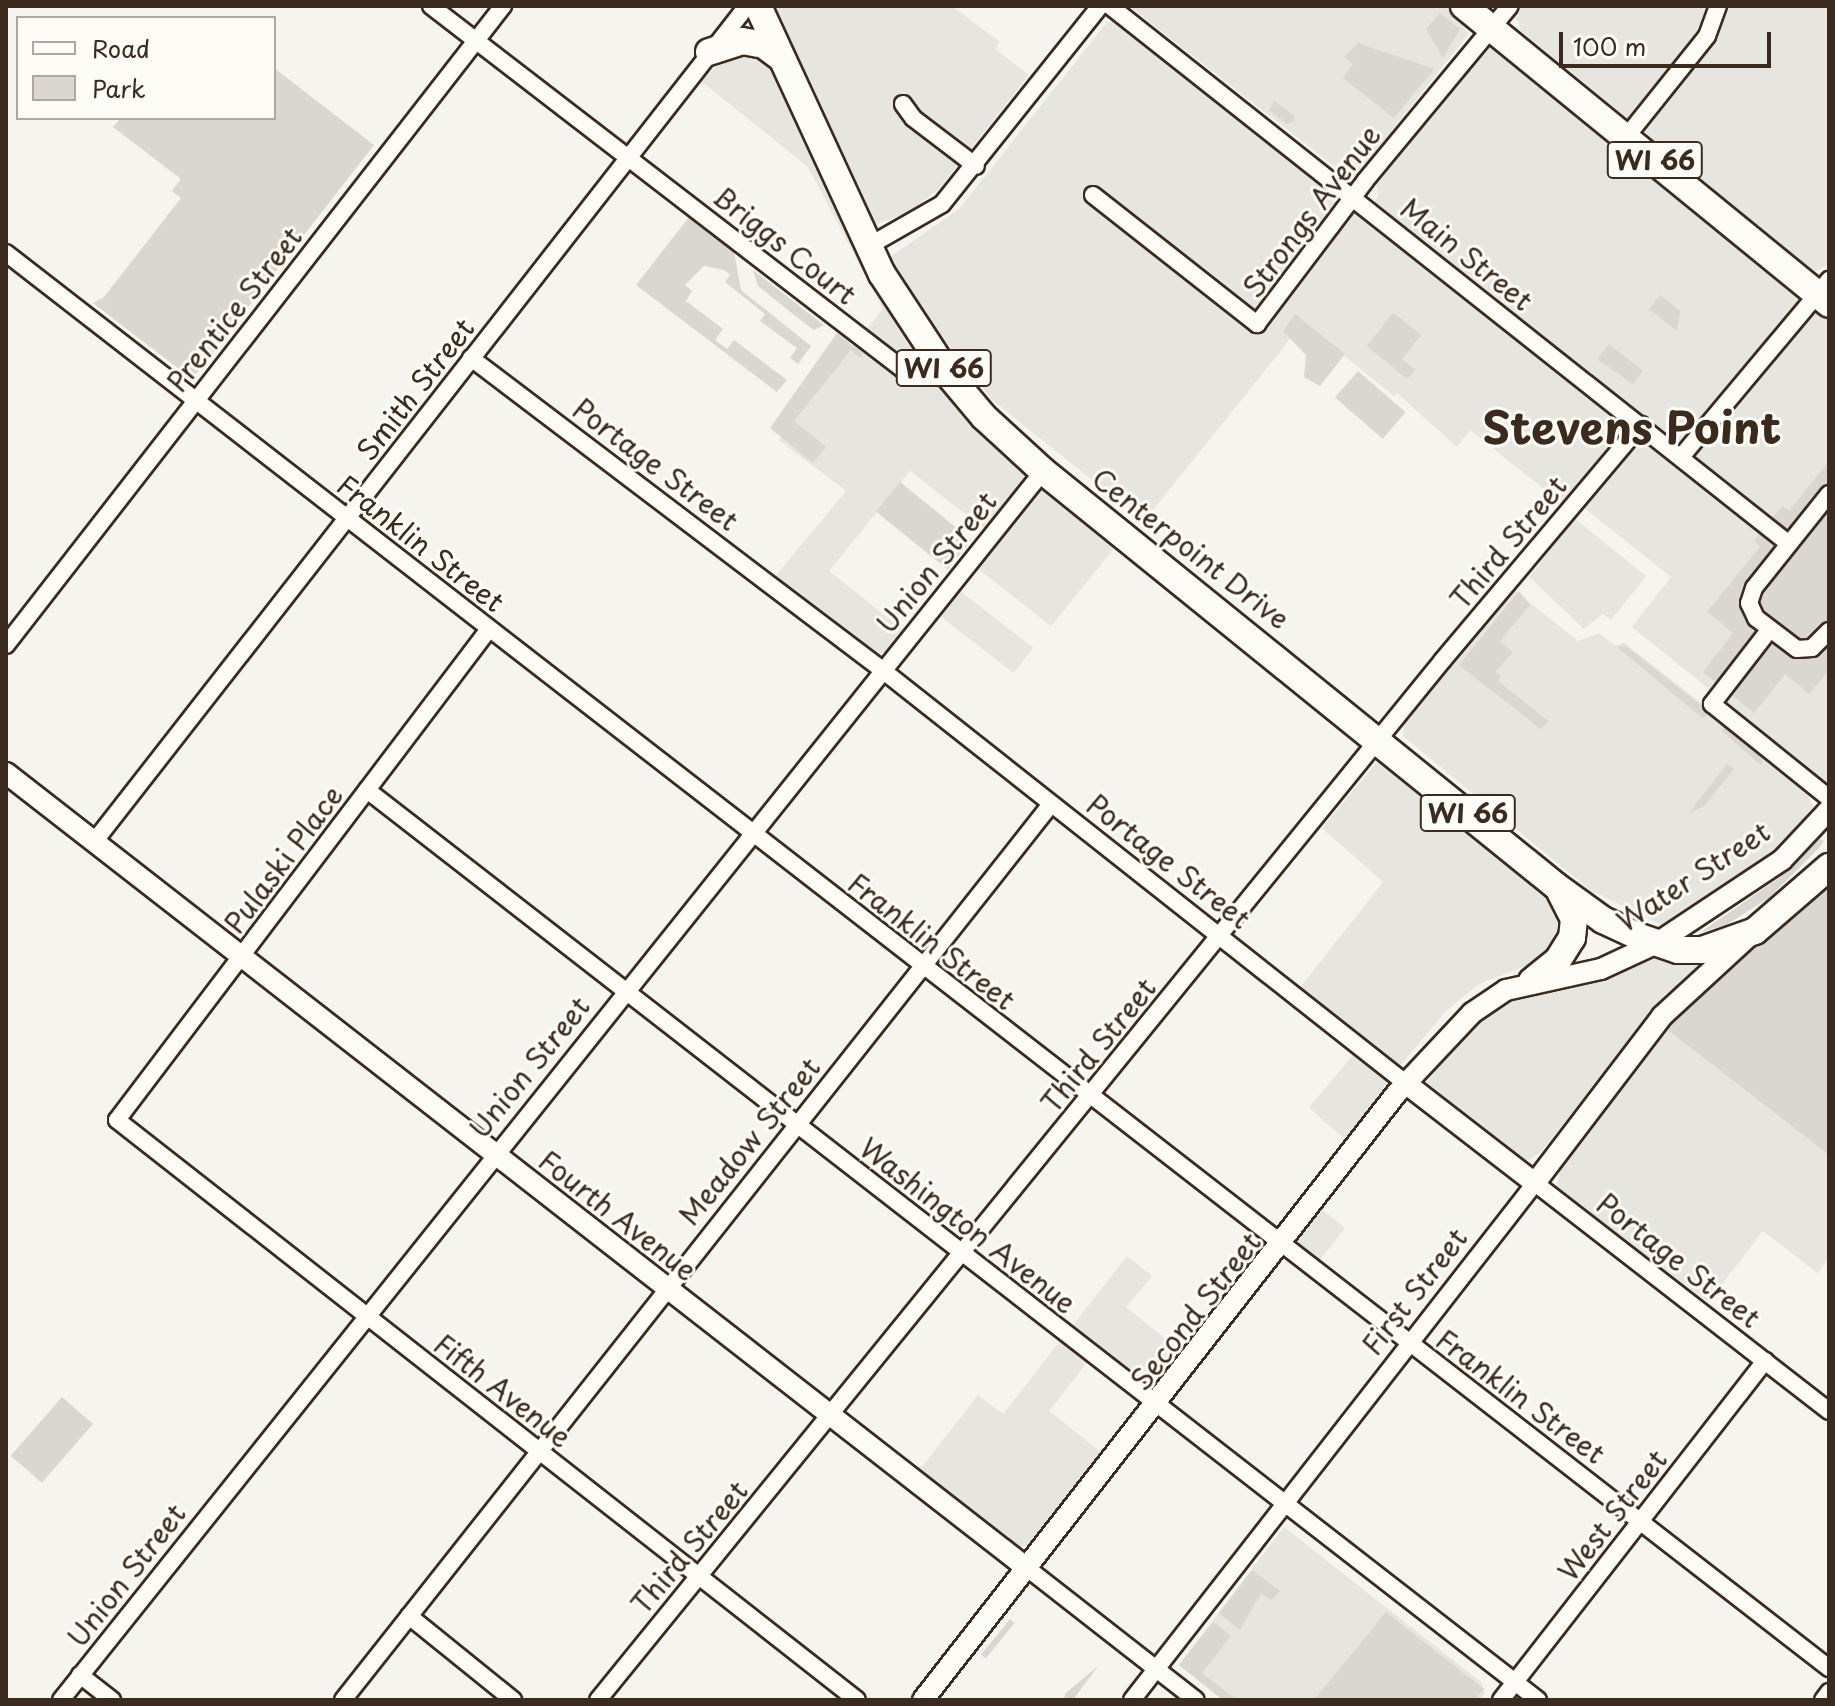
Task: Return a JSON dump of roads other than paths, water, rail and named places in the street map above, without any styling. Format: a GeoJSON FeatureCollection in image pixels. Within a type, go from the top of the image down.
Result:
{"type":"FeatureCollection","features":[{"type":"Feature","properties":{"kind":"main road","name":"Centerpoint Drive"},"geometry":{"type":"LineString","coordinates":[[758,6],[867,247],[947,373],[1043,471],[1380,739],[1556,886],[1603,920],[1657,943],[1702,950],[1755,931]]}},
{"type":"Feature","properties":{"kind":"main road","name":"WI 66"},"geometry":{"type":"LineString","coordinates":[[1464,6],[1825,293]]}},
{"type":"Feature","properties":{"kind":"main road"},"geometry":{"type":"LineString","coordinates":[[709,52],[742,41],[764,45],[781,58]]}},
{"type":"Feature","properties":{"kind":"main road","name":"WI 66"},"geometry":{"type":"LineString","coordinates":[[1755,931],[1829,867]]}},
{"type":"Feature","properties":{"kind":"main road"},"geometry":{"type":"LineString","coordinates":[[1532,981],[1558,960],[1572,938],[1574,919],[1556,886]]}},
{"type":"Feature","properties":{"kind":"street","name":"Briggs Court"},"geometry":{"type":"LineString","coordinates":[[431,6],[909,374]]}},
{"type":"Feature","properties":{"kind":"street","name":"Prentice Street"},"geometry":{"type":"LineString","coordinates":[[6,645],[503,6]]}},
{"type":"Feature","properties":{"kind":"street","name":"Smith Street"},"geometry":{"type":"LineString","coordinates":[[94,842],[747,6]]}},
{"type":"Feature","properties":{"kind":"street"},"geometry":{"type":"LineString","coordinates":[[867,247],[930,213],[976,166],[1100,6]]}},
{"type":"Feature","properties":{"kind":"street","name":"Main Street"},"geometry":{"type":"LineString","coordinates":[[1110,6],[1354,196],[1789,544]]}},
{"type":"Feature","properties":{"kind":"street","name":"Strongs Avenue"},"geometry":{"type":"LineString","coordinates":[[1093,195],[1257,324],[1354,196],[1510,6]]}},
{"type":"Feature","properties":{"kind":"street"},"geometry":{"type":"LineString","coordinates":[[1627,136],[1707,36],[1718,6]]}},
{"type":"Feature","properties":{"kind":"street"},"geometry":{"type":"LineString","coordinates":[[903,104],[913,118],[976,166]]}},
{"type":"Feature","properties":{"kind":"street","name":"Franklin Street"},"geometry":{"type":"LineString","coordinates":[[6,253],[1829,1668]]}},
{"type":"Feature","properties":{"kind":"street"},"geometry":{"type":"LineString","coordinates":[[1681,457],[1825,293]]}},
{"type":"Feature","properties":{"kind":"street","name":"Portage Street"},"geometry":{"type":"LineString","coordinates":[[471,358],[881,669],[1408,1085],[1829,1411]]}},
{"type":"Feature","properties":{"kind":"street","name":"Third Street"},"geometry":{"type":"LineString","coordinates":[[598,1700],[697,1576],[833,1416],[1380,739],[1641,425]]}},
{"type":"Feature","properties":{"kind":"street","name":"Union Street"},"geometry":{"type":"LineString","coordinates":[[61,1700],[365,1313],[1043,471]]}},
{"type":"Feature","properties":{"kind":"street"},"geometry":{"type":"LineString","coordinates":[[1829,494],[1750,595],[1751,610],[1770,629],[1805,651],[1829,631]]}},
{"type":"Feature","properties":{"kind":"street","name":"Pulaski Place"},"geometry":{"type":"LineString","coordinates":[[117,1120],[489,629]]}},
{"type":"Feature","properties":{"kind":"street"},"geometry":{"type":"LineString","coordinates":[[1770,629],[1712,704],[1829,798]]}},
{"type":"Feature","properties":{"kind":"street","name":"Fourth Avenue"},"geometry":{"type":"LineString","coordinates":[[6,773],[1196,1700]]}},
{"type":"Feature","properties":{"kind":"street","name":"Washington Avenue"},"geometry":{"type":"LineString","coordinates":[[367,790],[1283,1505],[1538,1700]]}},
{"type":"Feature","properties":{"kind":"street","name":"Meadow Street"},"geometry":{"type":"LineString","coordinates":[[343,1700],[665,1287],[1051,804]]}},
{"type":"Feature","properties":{"kind":"street","name":"Water Street"},"geometry":{"type":"LineString","coordinates":[[1532,981],[1601,969],[1657,943],[1782,860],[1829,810]]}},
{"type":"Feature","properties":{"kind":"street","name":"First Street"},"geometry":{"type":"LineString","coordinates":[[1132,1700],[1662,1016],[1755,931]]}},
{"type":"Feature","properties":{"kind":"street","name":"Second Street"},"geometry":{"type":"LineString","coordinates":[[923,1700],[1408,1085],[1472,1013],[1495,996],[1532,981]]}},
{"type":"Feature","properties":{"kind":"street","name":"Fifth Avenue"},"geometry":{"type":"LineString","coordinates":[[117,1120],[857,1700]]}},
{"type":"Feature","properties":{"kind":"street","name":"West Street"},"geometry":{"type":"LineString","coordinates":[[1501,1700],[1765,1361]]}},
{"type":"Feature","properties":{"kind":"street"},"geometry":{"type":"LineString","coordinates":[[409,1616],[513,1700]]}},
{"type":"Feature","properties":{"kind":"street"},"geometry":{"type":"LineString","coordinates":[[80,1675],[112,1700]]}},
{"type":"Feature","properties":{"kind":"street"},"geometry":{"type":"LineString","coordinates":[[1823,1700],[1829,1692]]}},
{"type":"Feature","properties":{"kind":"district","name":"Stevens Point"},"geometry":{"type":"Point","coordinates":[1632,426]}}]}
